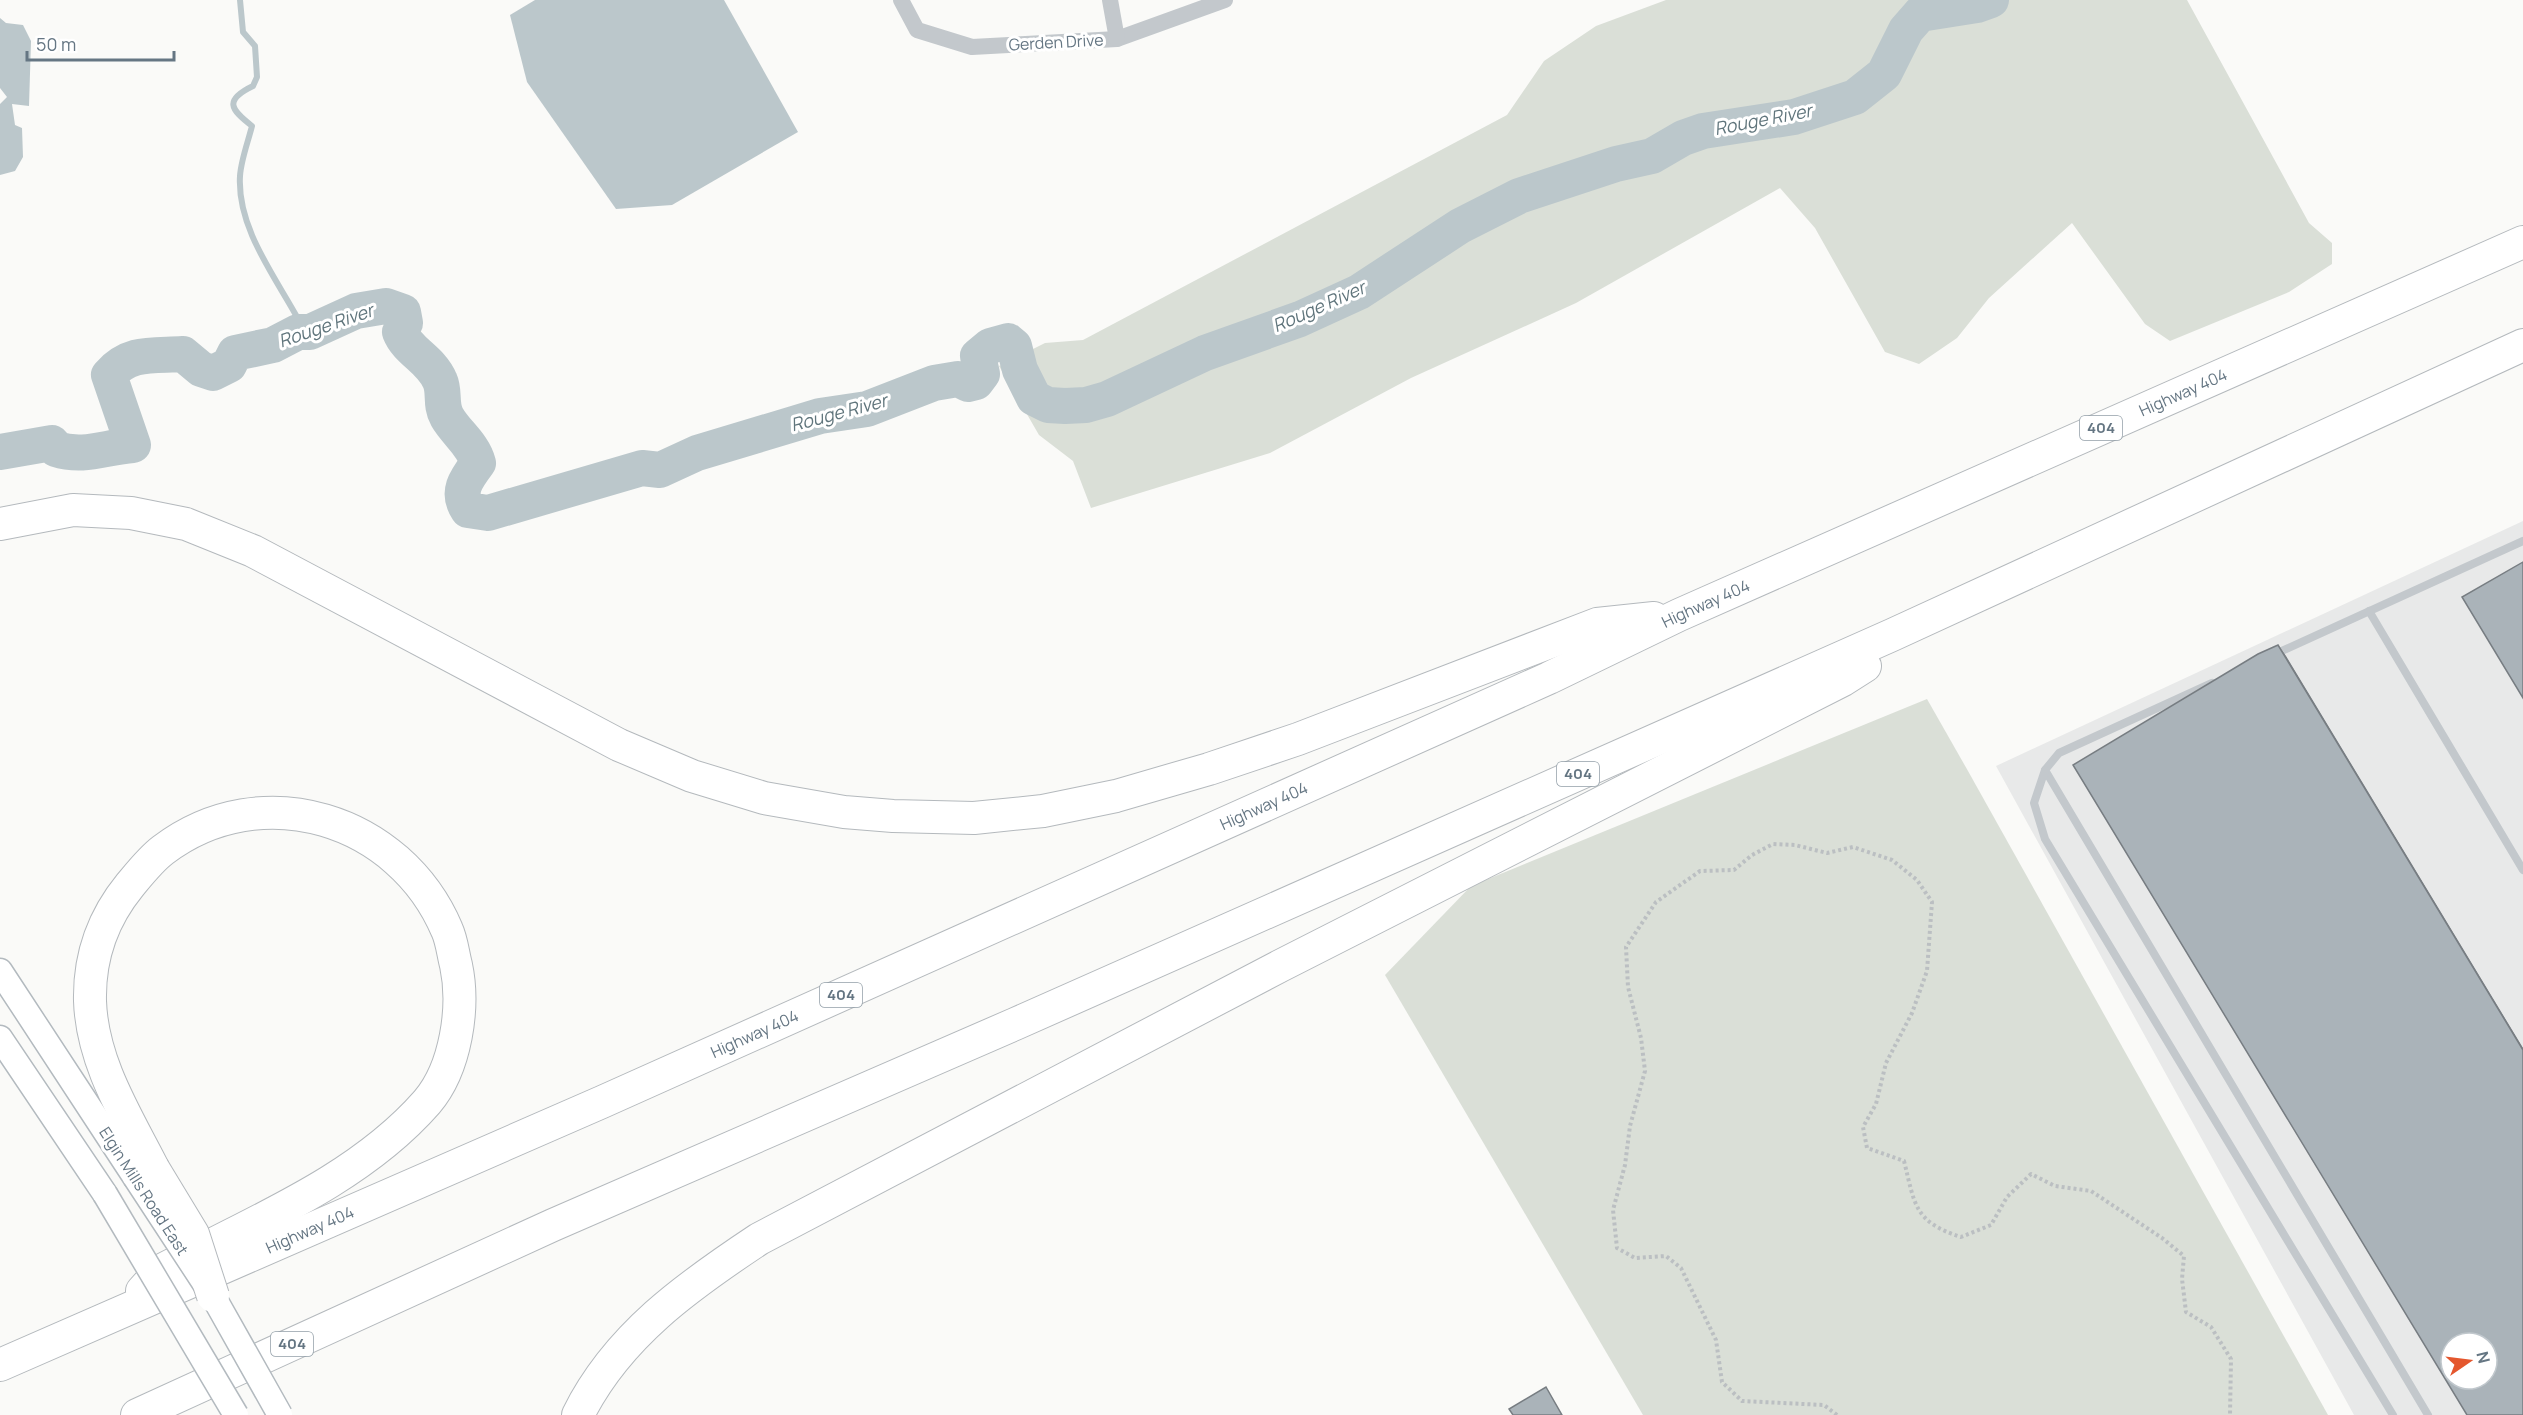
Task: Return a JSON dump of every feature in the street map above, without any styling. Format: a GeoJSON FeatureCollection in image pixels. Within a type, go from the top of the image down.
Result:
{"type":"FeatureCollection","features":[{"type":"Feature","properties":{"kind":"highway","name":"Highway 404"},"geometry":{"type":"LineString","coordinates":[[0,1365],[613,1097],[1549,678],[1679,615],[2523,242]]}},
{"type":"Feature","properties":{"kind":"highway","name":"404"},"geometry":{"type":"LineString","coordinates":[[137,1415],[165,1407],[563,1220],[1015,1024],[1892,635],[2523,345]]}},
{"type":"Feature","properties":{"kind":"highway"},"geometry":{"type":"LineString","coordinates":[[0,524],[73,510],[131,513],[186,524],[253,551],[619,745],[692,776],[764,798],[844,812],[893,816],[974,818],[1043,811],[1116,796],[1209,770],[1298,739],[1598,624],[1679,615]]}},
{"type":"Feature","properties":{"kind":"highway"},"geometry":{"type":"LineString","coordinates":[[578,1415],[586,1399],[641,1327],[705,1275],[759,1239],[1270,971],[1842,680],[1877,657],[1892,635]]}},
{"type":"Feature","properties":{"kind":"highway"},"geometry":{"type":"LineString","coordinates":[[128,1308],[160,1271],[325,1184],[391,1139],[429,1099],[445,1072],[454,1042],[461,987],[448,932],[424,889],[404,866],[379,845],[354,830],[328,819],[298,814],[262,813],[229,818],[191,832],[161,851],[115,903],[100,935],[92,968],[90,1002],[99,1056],[144,1172],[193,1234],[213,1296]]}},
{"type":"Feature","properties":{"kind":"highway"},"geometry":{"type":"LineString","coordinates":[[216,1379],[225,1415]]}},
{"type":"Feature","properties":{"kind":"main road","name":"Elgin Mills Road East"},"geometry":{"type":"LineString","coordinates":[[0,971],[144,1172]]}},
{"type":"Feature","properties":{"kind":"main road","name":"Elgin Mills Road East"},"geometry":{"type":"LineString","coordinates":[[0,1038],[105,1194],[236,1415]]}},
{"type":"Feature","properties":{"kind":"main road"},"geometry":{"type":"LineString","coordinates":[[213,1296],[280,1415]]}},
{"type":"Feature","properties":{"kind":"street","name":"Gerden Drive"},"geometry":{"type":"LineString","coordinates":[[901,0],[917,30],[972,47],[1117,39],[1225,0]]}},
{"type":"Feature","properties":{"kind":"street"},"geometry":{"type":"LineString","coordinates":[[1110,0],[1117,39]]}},
{"type":"Feature","properties":{"kind":"lane"},"geometry":{"type":"LineString","coordinates":[[2262,660],[2523,541]]}},
{"type":"Feature","properties":{"kind":"lane"},"geometry":{"type":"LineString","coordinates":[[2369,611],[2523,870]]}},
{"type":"Feature","properties":{"kind":"lane"},"geometry":{"type":"LineString","coordinates":[[2219,680],[2059,753],[2045,770],[2034,803],[2045,839],[2393,1415]]}},
{"type":"Feature","properties":{"kind":"lane"},"geometry":{"type":"LineString","coordinates":[[2045,770],[2428,1415]]}},
{"type":"Feature","properties":{"kind":"path"},"geometry":{"type":"LineString","coordinates":[[1837,1415],[1824,1405],[1742,1401],[1722,1382],[1716,1340],[1681,1268],[1666,1256],[1635,1258],[1617,1248],[1613,1210],[1625,1165],[1630,1126],[1645,1071],[1641,1038],[1628,987],[1626,947],[1656,902],[1674,889],[1700,871],[1734,870],[1773,844],[1795,845],[1827,853],[1853,847],[1892,860],[1917,880],[1932,902],[1927,970],[1912,1013],[1886,1063],[1876,1104],[1863,1127],[1867,1148],[1904,1161],[1918,1211],[1936,1229],[1961,1237],[1990,1225],[2007,1197],[2031,1174],[2055,1186],[2091,1191],[2162,1238],[2184,1256],[2182,1279],[2186,1312],[2211,1327],[2231,1359],[2230,1415]]}},
{"type":"Feature","properties":{"kind":"shaded area"},"geometry":{"type":"Polygon","coordinates":[[[535,0],[724,0],[798,132],[672,205],[616,209],[527,82],[510,15],[535,0]]]}},
{"type":"Feature","properties":{"kind":"shaded area"},"geometry":{"type":"Polygon","coordinates":[[[1666,0],[2187,0],[2309,223],[2332,243],[2332,264],[2289,292],[2170,341],[2145,324],[2072,223],[1989,298],[1957,338],[1919,364],[1885,352],[1815,228],[1780,188],[1576,303],[1411,378],[1270,453],[1091,508],[1073,461],[1039,435],[999,366],[1045,343],[1083,340],[1507,115],[1544,61],[1596,26],[1666,0]]]}},
{"type":"Feature","properties":{"kind":"shaded area"},"geometry":{"type":"Polygon","coordinates":[[[0,18],[6,23],[23,25],[31,41],[29,106],[12,104],[15,125],[22,128],[23,157],[15,171],[0,175],[0,104],[7,97],[0,88],[0,18]]]}},
{"type":"Feature","properties":{"kind":"shaded area"},"geometry":{"type":"Polygon","coordinates":[[[2523,521],[2523,1415],[2354,1415],[1996,766],[2523,521]]]}},
{"type":"Feature","properties":{"kind":"shaded area"},"geometry":{"type":"Polygon","coordinates":[[[1927,699],[2328,1415],[1643,1415],[1385,975],[1471,886],[1927,699]]]}},
{"type":"Feature","properties":{"kind":"building"},"geometry":{"type":"Polygon","coordinates":[[[2523,562],[2523,698],[2462,597],[2523,562]]]}},
{"type":"Feature","properties":{"kind":"building"},"geometry":{"type":"Polygon","coordinates":[[[2278,645],[2523,1050],[2523,1415],[2467,1415],[2452,1391],[2499,1391],[2499,1331],[2439,1331],[2439,1369],[2073,765],[2258,654],[2278,645]]]}},
{"type":"Feature","properties":{"kind":"building"},"geometry":{"type":"Polygon","coordinates":[[[1546,1387],[1562,1415],[1513,1415],[1509,1409],[1546,1387]]]}},
{"type":"Feature","properties":{"kind":"waterway"},"geometry":{"type":"LineString","coordinates":[[240,0],[243,32],[255,46],[257,77],[253,86],[238,96],[233,105],[239,115],[252,126],[240,176],[244,214],[259,250],[297,317],[298,332]]}},
{"type":"Feature","properties":{"kind":"waterway","name":"Rouge River"},"geometry":{"type":"LineString","coordinates":[[0,452],[52,443],[56,449],[76,452],[133,445],[109,375],[117,367],[134,358],[183,354],[201,369],[213,373],[229,365],[235,353],[273,345],[298,332],[310,332],[356,311],[386,306],[403,312],[405,323],[400,332],[408,345],[436,373],[441,385],[447,417],[476,456],[478,463],[464,486],[464,503],[468,510],[488,513],[642,468],[660,470],[697,453],[820,416],[867,409],[934,383],[958,379],[968,384],[976,382],[982,374],[978,356],[990,346],[1008,341],[1014,346],[1020,370],[1034,398],[1048,405],[1086,405],[1107,399],[1205,353],[1300,319],[1359,292],[1460,226],[1519,196],[1616,164],[1652,156],[1683,138],[1703,131],[1794,117],[1855,97],[1884,74],[1906,30],[1920,14],[1977,5],[1991,0]]}}]}
